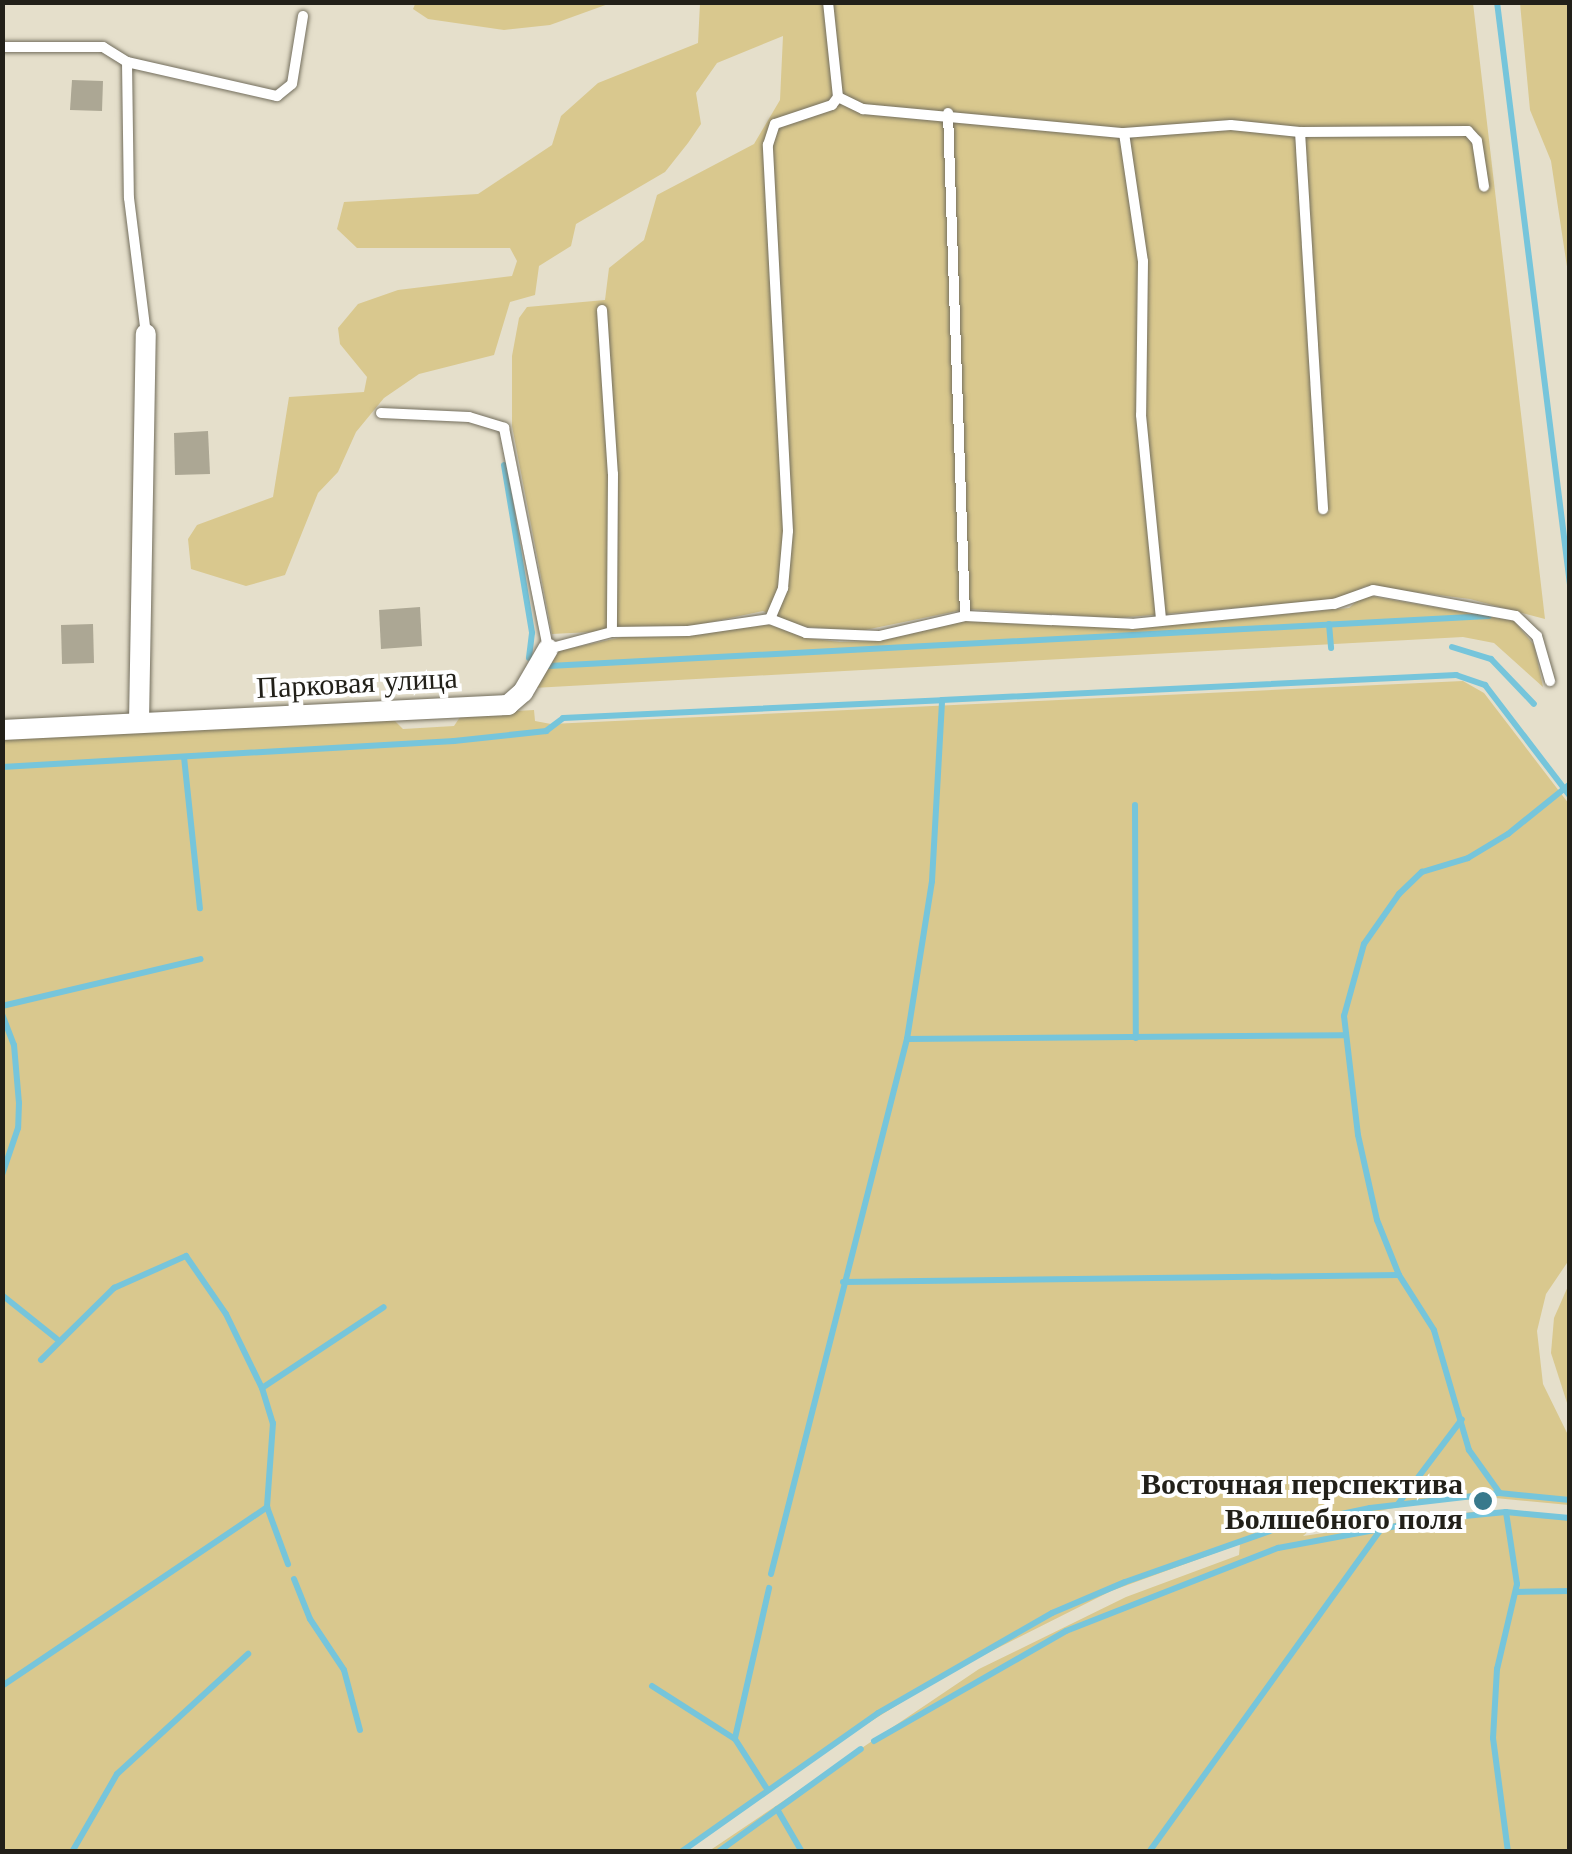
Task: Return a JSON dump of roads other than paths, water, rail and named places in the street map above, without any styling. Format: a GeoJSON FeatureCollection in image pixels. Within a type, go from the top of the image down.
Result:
{"type":"FeatureCollection","features":[{"type":"Feature","properties":{"kind":"street"},"geometry":{"type":"LineString","coordinates":[[140,722],[146,334]]}},
{"type":"Feature","properties":{"kind":"street","name":"Парковая улица"},"geometry":{"type":"LineString","coordinates":[[2,730],[508,705],[523,692],[548,649]]}},
{"type":"Feature","properties":{"kind":"lane"},"geometry":{"type":"LineString","coordinates":[[770,619],[783,588],[788,531],[768,145],[775,124],[832,105],[838,96],[828,2]]}},
{"type":"Feature","properties":{"kind":"lane"},"geometry":{"type":"LineString","coordinates":[[2,47],[102,47],[127,62],[286,95],[303,16]]}},
{"type":"Feature","properties":{"kind":"lane"},"geometry":{"type":"LineString","coordinates":[[127,62],[129,198],[146,334]]}},
{"type":"Feature","properties":{"kind":"lane"},"geometry":{"type":"LineString","coordinates":[[838,96],[863,108],[1124,132],[1232,125],[1300,132],[1468,130],[1477,141],[1484,186]]}},
{"type":"Feature","properties":{"kind":"lane"},"geometry":{"type":"LineString","coordinates":[[948,113],[964,616]]}},
{"type":"Feature","properties":{"kind":"lane"},"geometry":{"type":"LineString","coordinates":[[1124,132],[1143,261],[1140,415],[1161,620]]}},
{"type":"Feature","properties":{"kind":"lane"},"geometry":{"type":"LineString","coordinates":[[1300,132],[1323,508]]}},
{"type":"Feature","properties":{"kind":"lane"},"geometry":{"type":"LineString","coordinates":[[602,310],[613,474],[612,632]]}},
{"type":"Feature","properties":{"kind":"lane"},"geometry":{"type":"LineString","coordinates":[[381,412],[469,417],[504,428],[548,649],[612,632],[688,631],[770,619],[806,634],[840,637],[879,636],[964,616],[1080,624],[1161,620],[1334,604],[1362,590],[1464,602],[1527,622],[1550,681]]}},
{"type":"Feature","properties":{"kind":"waterway"},"geometry":{"type":"LineString","coordinates":[[1497,2],[1570,585]]}},
{"type":"Feature","properties":{"kind":"waterway"},"geometry":{"type":"LineString","coordinates":[[504,465],[532,633],[529,658]]}},
{"type":"Feature","properties":{"kind":"waterway"},"geometry":{"type":"LineString","coordinates":[[549,666],[1489,616]]}},
{"type":"Feature","properties":{"kind":"waterway"},"geometry":{"type":"LineString","coordinates":[[1329,624],[1331,648]]}},
{"type":"Feature","properties":{"kind":"waterway"},"geometry":{"type":"LineString","coordinates":[[1452,647],[1491,659],[1534,704]]}},
{"type":"Feature","properties":{"kind":"waterway"},"geometry":{"type":"LineString","coordinates":[[771,1574],[907,1039],[932,881],[942,700],[1456,675],[1485,685],[1570,796]]}},
{"type":"Feature","properties":{"kind":"waterway"},"geometry":{"type":"LineString","coordinates":[[2,767],[454,741],[546,731],[563,718],[942,700]]}},
{"type":"Feature","properties":{"kind":"waterway"},"geometry":{"type":"LineString","coordinates":[[184,757],[200,908]]}},
{"type":"Feature","properties":{"kind":"waterway"},"geometry":{"type":"LineString","coordinates":[[1499,1492],[1469,1450],[1434,1330],[1399,1275],[1377,1220],[1358,1135],[1344,1016],[1364,944],[1399,894],[1422,872],[1468,858],[1508,834],[1570,784]]}},
{"type":"Feature","properties":{"kind":"waterway"},"geometry":{"type":"LineString","coordinates":[[1135,805],[1136,1038]]}},
{"type":"Feature","properties":{"kind":"waterway"},"geometry":{"type":"LineString","coordinates":[[2,1006],[201,959]]}},
{"type":"Feature","properties":{"kind":"waterway"},"geometry":{"type":"LineString","coordinates":[[2,1014],[14,1045],[19,1103],[18,1128],[2,1175]]}},
{"type":"Feature","properties":{"kind":"waterway"},"geometry":{"type":"LineString","coordinates":[[907,1039],[1343,1035]]}},
{"type":"Feature","properties":{"kind":"waterway"},"geometry":{"type":"LineString","coordinates":[[41,1360],[114,1288],[186,1256],[226,1314],[262,1388],[273,1423],[267,1507],[288,1564]]}},
{"type":"Feature","properties":{"kind":"waterway"},"geometry":{"type":"LineString","coordinates":[[843,1282],[1399,1275]]}},
{"type":"Feature","properties":{"kind":"waterway"},"geometry":{"type":"LineString","coordinates":[[2,1295],[57,1339]]}},
{"type":"Feature","properties":{"kind":"waterway"},"geometry":{"type":"LineString","coordinates":[[262,1388],[384,1307]]}},
{"type":"Feature","properties":{"kind":"waterway"},"geometry":{"type":"LineString","coordinates":[[1398,1504],[1462,1419]]}},
{"type":"Feature","properties":{"kind":"waterway"},"geometry":{"type":"LineString","coordinates":[[681,1852],[878,1713],[1052,1613],[1125,1582],[1284,1526],[1370,1508],[1499,1493],[1570,1500]]}},
{"type":"Feature","properties":{"kind":"waterway"},"geometry":{"type":"LineString","coordinates":[[2,1686],[267,1507]]}},
{"type":"Feature","properties":{"kind":"waterway"},"geometry":{"type":"LineString","coordinates":[[1506,1512],[1517,1584],[1497,1669],[1493,1738],[1508,1852]]}},
{"type":"Feature","properties":{"kind":"waterway"},"geometry":{"type":"LineString","coordinates":[[874,1741],[1066,1631],[1278,1548],[1434,1519],[1506,1512],[1570,1518]]}},
{"type":"Feature","properties":{"kind":"waterway"},"geometry":{"type":"LineString","coordinates":[[1149,1852],[1382,1528]]}},
{"type":"Feature","properties":{"kind":"waterway"},"geometry":{"type":"LineString","coordinates":[[294,1579],[310,1619],[344,1670],[360,1730]]}},
{"type":"Feature","properties":{"kind":"waterway"},"geometry":{"type":"LineString","coordinates":[[735,1738],[769,1588]]}},
{"type":"Feature","properties":{"kind":"waterway"},"geometry":{"type":"LineString","coordinates":[[1516,1592],[1570,1591]]}},
{"type":"Feature","properties":{"kind":"waterway"},"geometry":{"type":"LineString","coordinates":[[72,1852],[117,1774],[248,1654]]}},
{"type":"Feature","properties":{"kind":"waterway"},"geometry":{"type":"LineString","coordinates":[[652,1686],[735,1739],[767,1789]]}},
{"type":"Feature","properties":{"kind":"waterway"},"geometry":{"type":"LineString","coordinates":[[718,1852],[861,1749]]}},
{"type":"Feature","properties":{"kind":"waterway"},"geometry":{"type":"LineString","coordinates":[[777,1809],[802,1852]]}},
{"type":"Feature","properties":{"kind":"place","name":"Восточная перспектива Волшебного поля"},"geometry":{"type":"Point","coordinates":[1483,1501]}}]}
